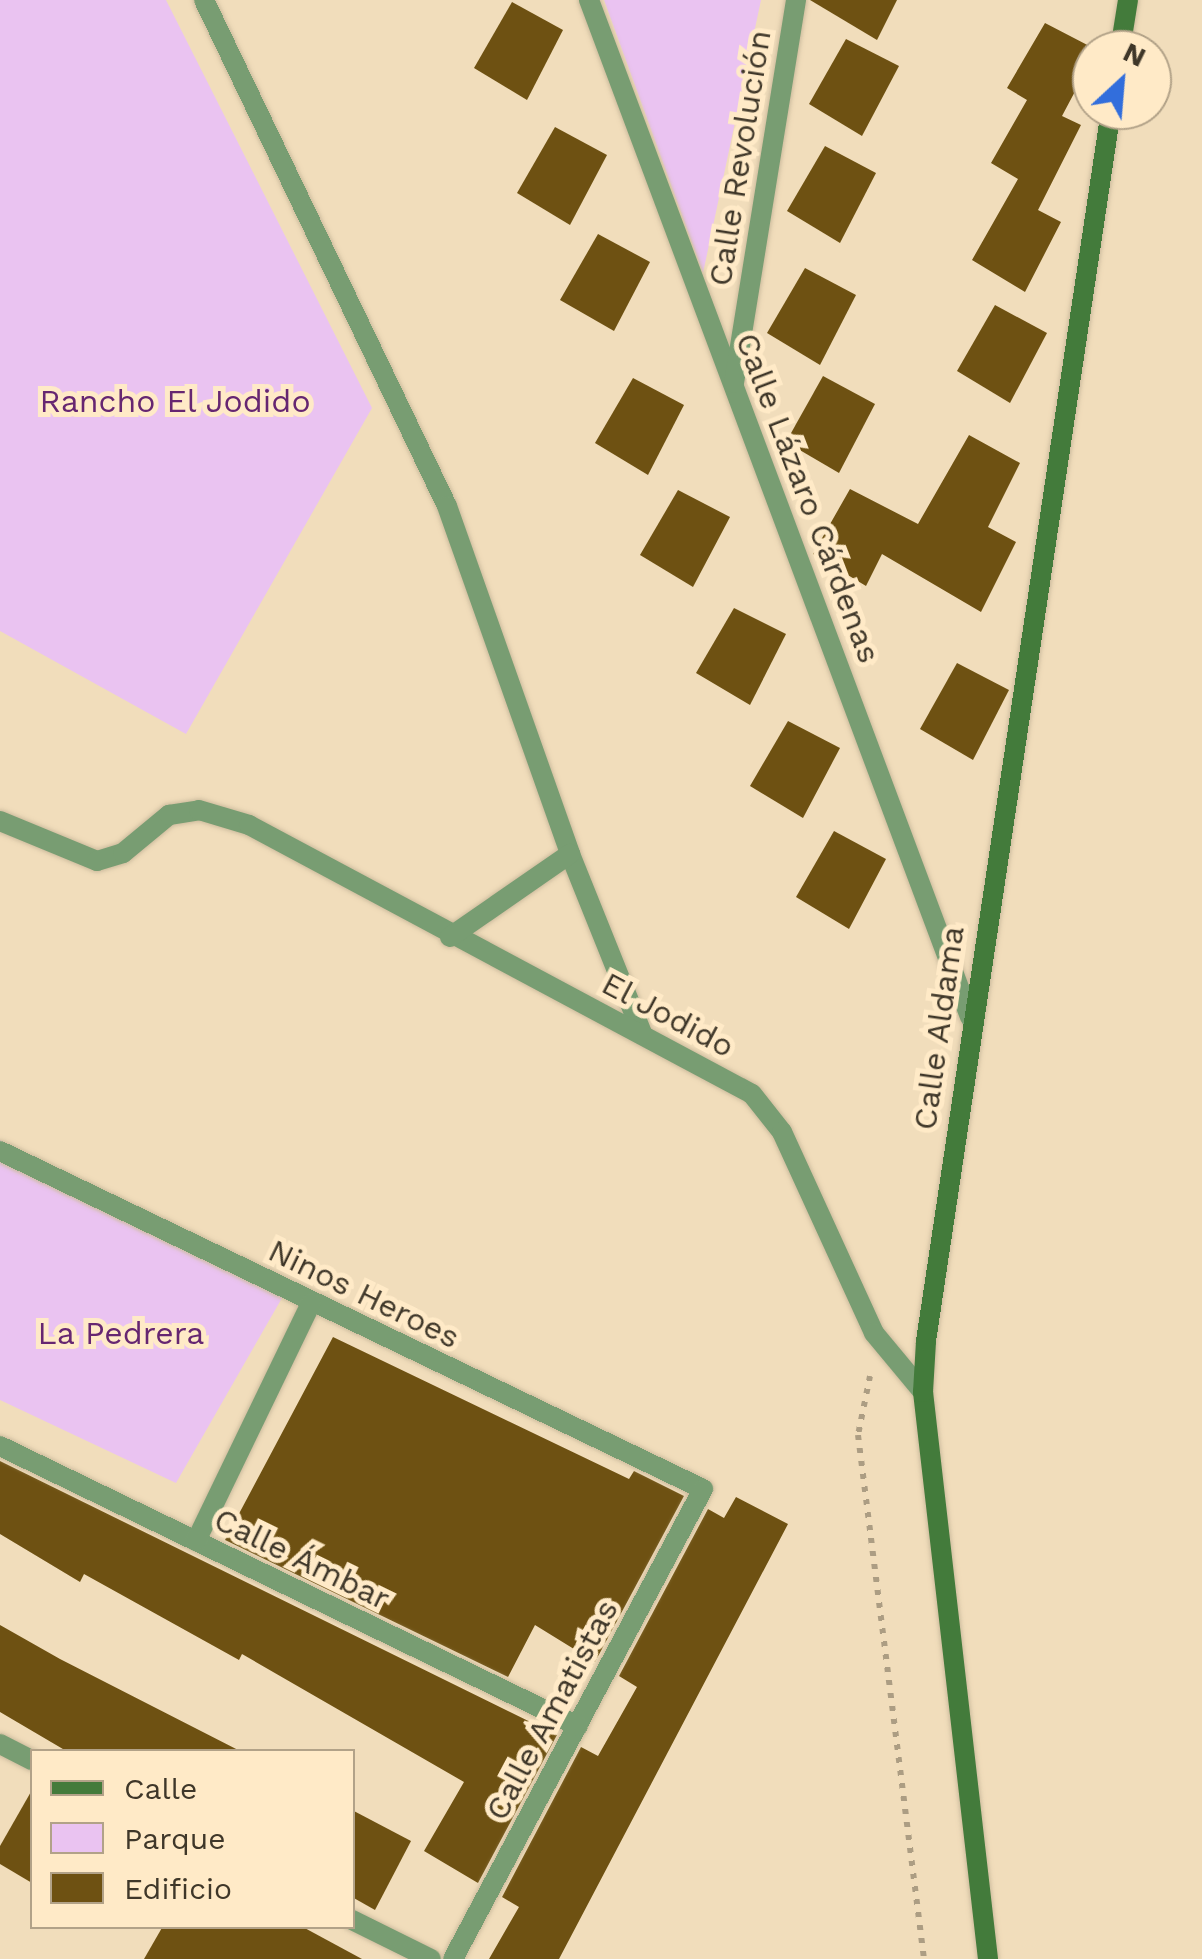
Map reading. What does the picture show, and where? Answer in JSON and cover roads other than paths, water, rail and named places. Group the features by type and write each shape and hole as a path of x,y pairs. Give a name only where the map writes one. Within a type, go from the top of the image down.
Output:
{"main road":[{"path":"1123,30 1128,0"},
{"name":"Calle Aldama","path":"988,1959 923,1392 970,1017 1108,130"}],"street":[{"path":"204,0 447,506 570,854 642,1033"},
{"name":"Calle Lázaro Cárdenas","path":"589,0 970,1017"},
{"name":"Calle Revolución","path":"734,386 796,0"},
{"name":"El Jodido","path":"0,822 97,861 123,853 169,815 199,810 249,826 450,937 642,1033 752,1094 782,1132 874,1333 923,1392"},
{"path":"450,937 570,854"},
{"name":"Ninos Heroes","path":"0,1151 703,1490"},
{"path":"196,1541 310,1303"},
{"name":"Calle Ámbar","path":"0,1446 578,1726"},
{"name":"Calle Amatistas","path":"453,1959 703,1490"},
{"path":"0,1744 30,1759"},
{"path":"355,1921 431,1959"}],"park label":[{"name":"Rancho El Jodido","path":"175,401"},
{"name":"La Pedrera","path":"121,1333"}]}
